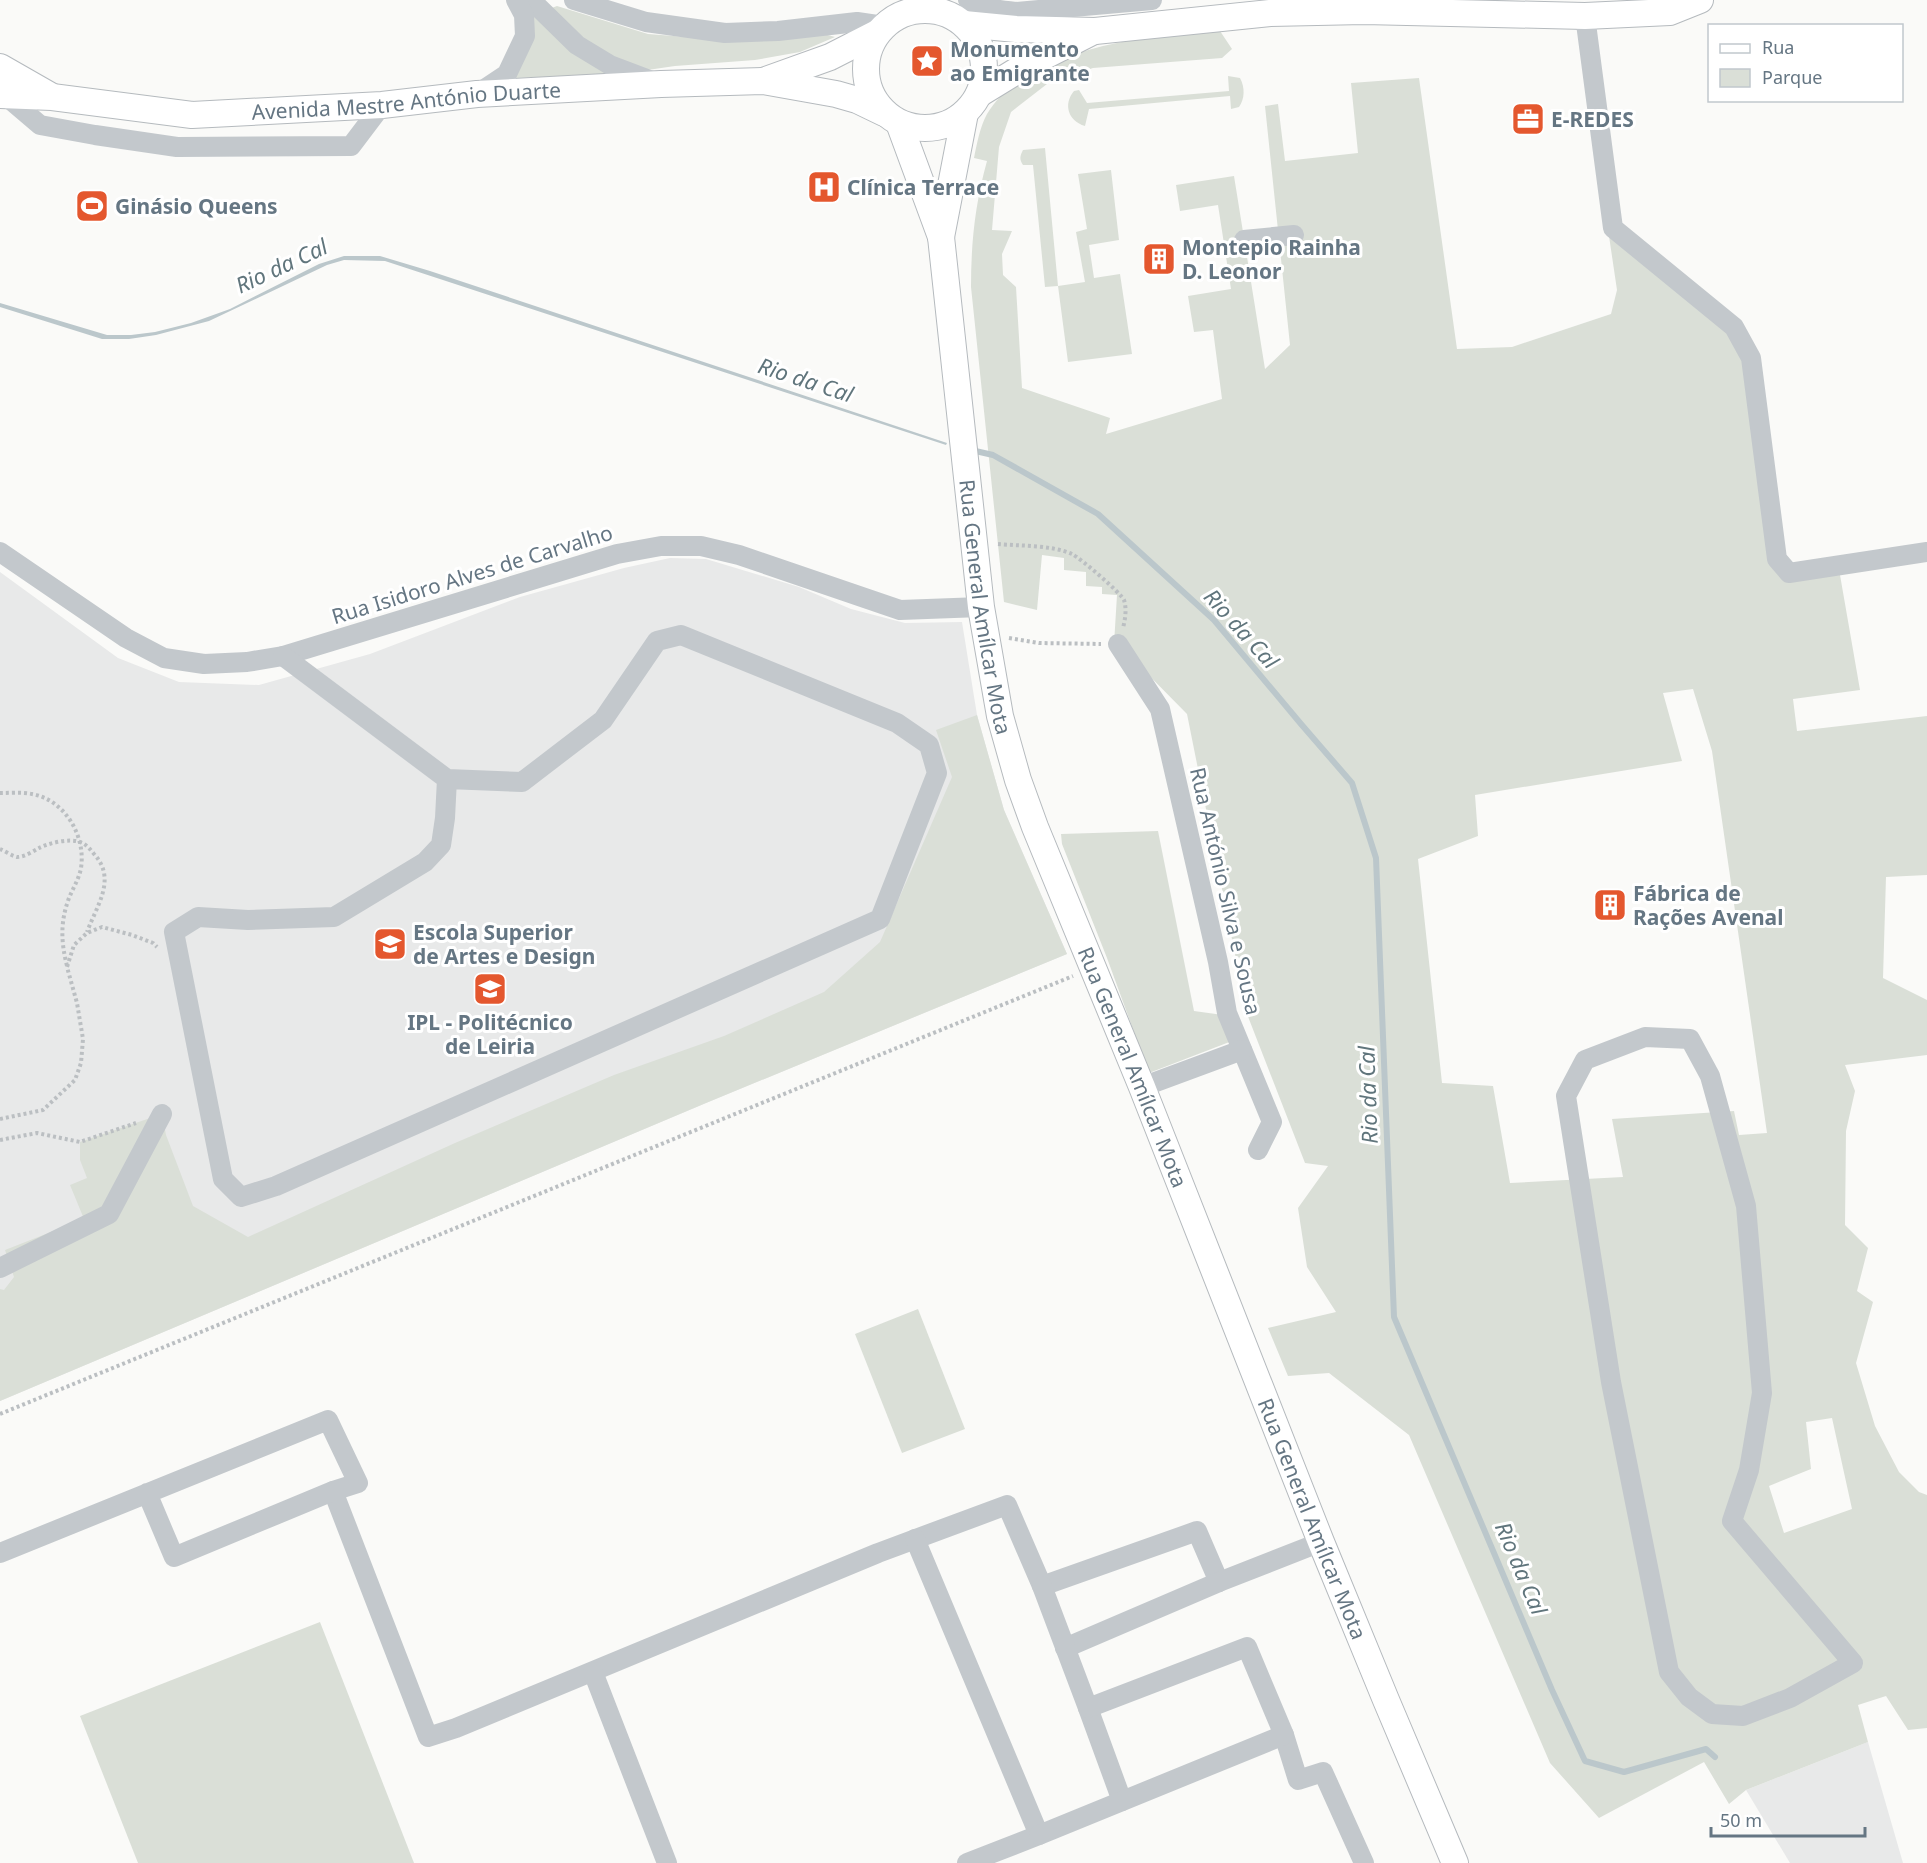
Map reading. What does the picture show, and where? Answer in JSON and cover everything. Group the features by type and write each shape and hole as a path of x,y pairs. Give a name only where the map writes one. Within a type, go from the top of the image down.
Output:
{"main road":[{"path":"763,81 830,57 887,20 919,10 955,10 1016,29 1095,31 1240,15 1364,6 1585,16 1670,12 1700,0"},
{"path":"941,237 972,103 984,75 983,56 976,39 955,10"},
{"path":"887,20 869,48 865,65 866,83 873,99 891,118 941,237"},
{"path":"763,81 836,94 857,100 914,128 931,128 947,124 972,103 1023,67 1095,31"},
{"path":"0,67 52,97"},
{"name":"Avenida Mestre António Duarte","path":"3,95 52,97 192,115 382,105 477,94 763,81"},
{"name":"Rua General Amílcar Mota","path":"941,237 981,607 1000,716 1018,780 1035,828 1143,1087 1321,1542 1455,1863"}],"street":[{"path":"477,94 507,74 525,36 524,15 516,0"},
{"path":"531,0 577,45 610,66 661,84"},
{"path":"574,0 646,22 725,33 778,32 887,20"},
{"path":"955,10 973,3 1016,12 1152,0"},
{"path":"1585,16 1613,228 1734,327 1751,358 1778,559 1789,573 1927,552"},
{"path":"3,95 40,125 177,147 351,146 382,105"},
{"path":"1244,240 1294,236"},
{"name":"Rua Isidoro Alves de Carvalho","path":"0,552 126,638 164,658 204,664 247,662 284,656 617,554 661,546 701,546 739,555 900,610 981,607"},
{"path":"284,656 447,779 522,782 603,720 657,641 681,635 897,723 928,745 937,773 880,919 276,1186 241,1197 223,1179 174,932 198,917 248,920 334,917 425,862 441,844 447,779"},
{"name":"Rua António Silva e Sousa","path":"1119,644 1160,710 1218,962 1227,1013 1272,1122 1258,1150"},
{"path":"1644,1037 1690,1039 1710,1076 1746,1206 1762,1394 1749,1470 1732,1521 1853,1663 1791,1698 1743,1716 1712,1714 1689,1697 1669,1672 1611,1382 1566,1096 1585,1060 1644,1037"},
{"path":"1143,1087 1242,1050"},
{"path":"0,1268 109,1214 162,1114"},
{"path":"0,1553 147,1493 328,1420 358,1483 333,1491 174,1557 147,1493"},
{"path":"333,1491 428,1737 456,1728 915,1539 1007,1505 1042,1586 1122,1801"},
{"path":"1042,1586 1197,1531 1219,1582"},
{"path":"915,1539 1039,1835"},
{"path":"1065,1648 1219,1582 1321,1542"},
{"path":"1088,1708 1247,1647 1284,1735 1298,1780 1323,1772 1364,1863"},
{"path":"592,1672 667,1863"},
{"path":"967,1863 1284,1735"}],"path":[{"path":"998,544 1051,549 1073,554 1119,593 1125,602 1125,618 1119,644 1039,643 1009,638"},
{"path":"0,793 34,794 50,801 63,810 76,829 81,850 81,868 64,912 62,945 77,1003 83,1039 81,1063 75,1080 43,1110 0,1119"},
{"path":"0,849 17,856 28,854 41,846 62,841 79,841 87,846 99,859 106,876 103,893 87,933"},
{"path":"67,967 74,945 87,933 102,927 153,943 161,949"},
{"path":"0,1414 1093,967"},
{"path":"0,1140 37,1133 80,1142 162,1114"}],"shaded area":[{"path":"344,256 380,256 430,271 947,443 946,445 385,261 344,260 327,265 209,321 156,335 129,339 102,339 0,307 0,303 107,335 155,332 191,323 230,309 319,264"},
{"name":"IPL - Politécnico de Leiria","path":"670,558 706,559 799,587 851,609 905,623 962,622 977,715 1004,810 1067,954 706,1103 0,1401 0,572 118,658 179,682 259,685 370,654 520,597 624,568"},
{"path":"1868,1742 1903,1863 1790,1863 1746,1790"}],"green space":[{"path":"557,6 648,34 725,40 824,34 835,37 800,52 755,60 675,66 613,75 512,78 530,16"},
{"path":"1220,31 1232,49 1222,58 1093,68 1047,84 1011,112 999,147 992,230 1012,231 1002,254 1003,275 1016,287 1022,388 1110,418 1106,434 1222,399 1213,330 1194,332 1188,296 1231,289 1218,205 1180,211 1176,185 1234,176 1265,369 1290,345 1265,106 1278,104 1285,161 1358,153 1351,83 1419,78 1457,349 1512,347 1611,314 1617,290 1609,236 1730,333 1743,360 1788,580 1840,575 1860,690 1793,699 1797,731 1927,716 1927,875 1886,877 1883,978 1927,1000 1927,1055 1845,1065 1855,1091 1846,1131 1845,1225 1868,1248 1857,1291 1873,1302 1856,1363 1875,1426 1899,1472 1919,1492 1927,1495 1927,1728 1908,1730 1886,1696 1858,1705 1868,1742 1746,1790 1729,1804 1704,1762 1599,1818 1550,1763 1409,1435 1329,1373 1288,1376 1268,1328 1336,1312 1307,1267 1298,1208 1328,1166 1305,1163 1247,1014 1187,714 1119,645 1114,644 1117,595 1102,594 1102,587 1086,586 1086,572 1064,570 1064,558 1042,555 1037,610 1004,602 971,287 975,224 979,193 987,161 974,158 981,130 987,114 1005,92 1030,74 1060,60 1126,41","holes":["1693,689 1712,751 1767,1133 1739,1135 1734,1111 1612,1119 1623,1177 1510,1183 1493,1086 1442,1083 1418,859 1478,836 1475,795 1682,761 1663,693","1832,1418 1852,1509 1784,1533 1769,1486 1811,1469 1806,1422"]},
{"path":"1228,76 1240,78 1242,82 1243,97 1239,107 1231,109 1230,96 1089,109 1085,126 1079,124 1069,112 1069,101 1074,91 1079,90 1087,103 1229,91"},
{"path":"1045,148 1058,286 1045,287 1033,165 1023,165 1020,158 1023,150"},
{"path":"1111,170 1119,240 1089,245 1094,278 1120,274 1132,354 1068,362 1058,286 1085,282 1076,232 1087,229 1078,174"},
{"path":"977,715 1004,810 1067,954 706,1103 0,1401 0,1289 4,1290 14,1277 5,1250 84,1219 70,1185 87,1178 80,1160 80,1142 162,1114 166,1135 193,1206 248,1237 455,1143 614,1075 724,1036 824,992 880,942 952,777 936,730"},
{"path":"1158,831 1194,1011 1223,1015 1232,1041 1149,1073 1062,844 1061,834"},
{"path":"918,1309 965,1429 902,1453 855,1334"},
{"path":"320,1622 414,1863 138,1863 80,1716"}],"waterway":[{"name":"Rio da Cal","path":"971,450 993,455 1098,514 1214,620 1352,783 1376,858 1394,1317 1552,1690 1585,1761 1624,1772 1706,1749 1715,1757"}],"place":[{"name":"Monumento ao Emigrante","path":"927,61"},
{"name":"E-REDES","path":"1528,119"},
{"name":"Clínica Terrace","path":"824,187"},
{"name":"Ginásio Queens","path":"92,206"},
{"name":"Montepio Rainha D. Leonor","path":"1159,259"},
{"name":"Fábrica de Rações Avenal","path":"1610,905"},
{"name":"Escola Superior de Artes e Design","path":"390,944"},
{"name":"IPL - Politécnico de Leiria","path":"490,989"}]}
